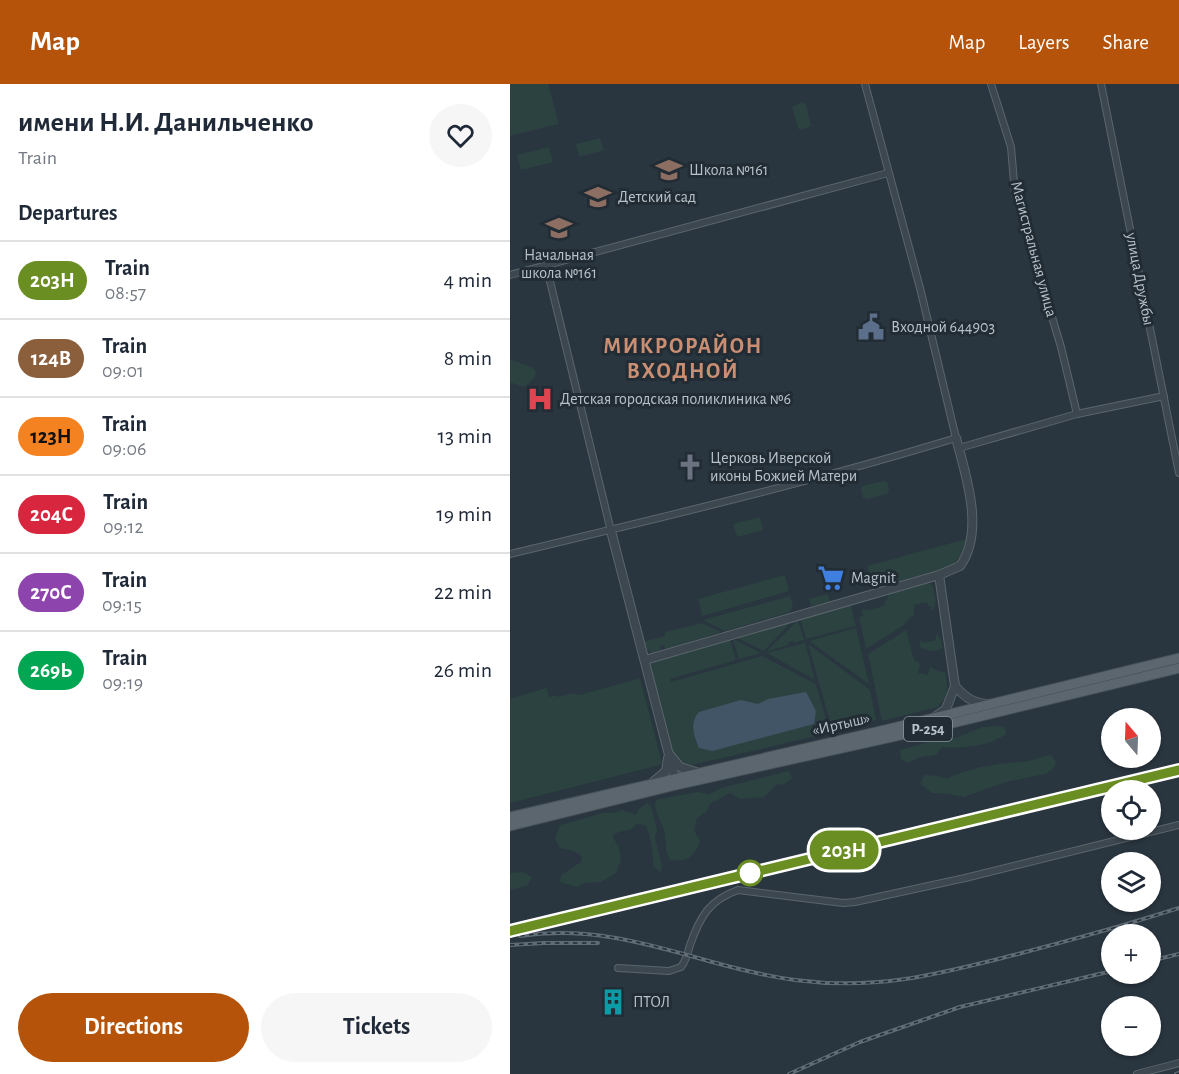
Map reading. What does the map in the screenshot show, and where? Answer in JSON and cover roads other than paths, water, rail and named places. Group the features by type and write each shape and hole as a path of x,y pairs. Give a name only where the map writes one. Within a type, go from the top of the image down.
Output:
{"main road":[{"name":"«Иртыш»","path":"510,817 652,783 675,782 696,772 1179,658"},
{"name":"«Иртыш»","path":"510,826 675,782 928,729 1179,668"}],"street":[{"path":"645,660 939,575 960,566 968,549 974,517 959,448 920,288 865,84"},
{"name":"Магистральная улица","path":"991,84 1011,147 1015,194 1061,347 1077,414"},
{"name":"улица Дружбы","path":"1101,84 1179,473"},
{"path":"510,275 888,173"},
{"path":"546,266 675,782"},
{"path":"959,448 1077,414 1164,396"},
{"path":"510,554 611,531 956,438"},
{"path":"935,717 946,709 955,686 939,575"},
{"path":"955,686 965,698 976,703 988,704"},
{"path":"668,751 681,767 696,772"},
{"path":"652,783 666,771 668,751"},
{"path":"618,968 669,970 681,967 695,931 708,908 723,895 738,890 843,903 855,902 965,878 1179,825"},
{"path":"1137,1074 1179,1063"}],"water":[{"path":"806,692 816,711 814,724 712,751 699,748 693,725 699,712 741,700 758,704 768,699"}],"railway":[{"path":"510,931 1179,770"},
{"path":"520,936 557,933 592,935 626,940 726,966 795,980 825,983 881,982 934,974 1018,954 1179,908"},
{"path":"510,945 598,943"},
{"path":"1161,958 1179,954"},
{"path":"789,1074 860,1042 960,1007 1101,974"}],"train":[{"name":"203Н","path":"510,931 1179,770"}],"place":[{"name":"Школа №161","path":"669,170"},
{"name":"Детский сад","path":"598,197"},
{"name":"Начальная школа №161","path":"559,228"},
{"name":"Входной 644903","path":"871,327"},
{"name":"Детская городская поликлиника №6","path":"540,399"},
{"name":"Церковь Иверской иконы Божией Матери","path":"690,467"},
{"name":"Magnit","path":"831,578"},
{"name":"ПТОЛ","path":"613,1002"}],"district":[{"name":"МИКРОРАЙОН ВХОДНОЙ","path":"683,358"}]}
